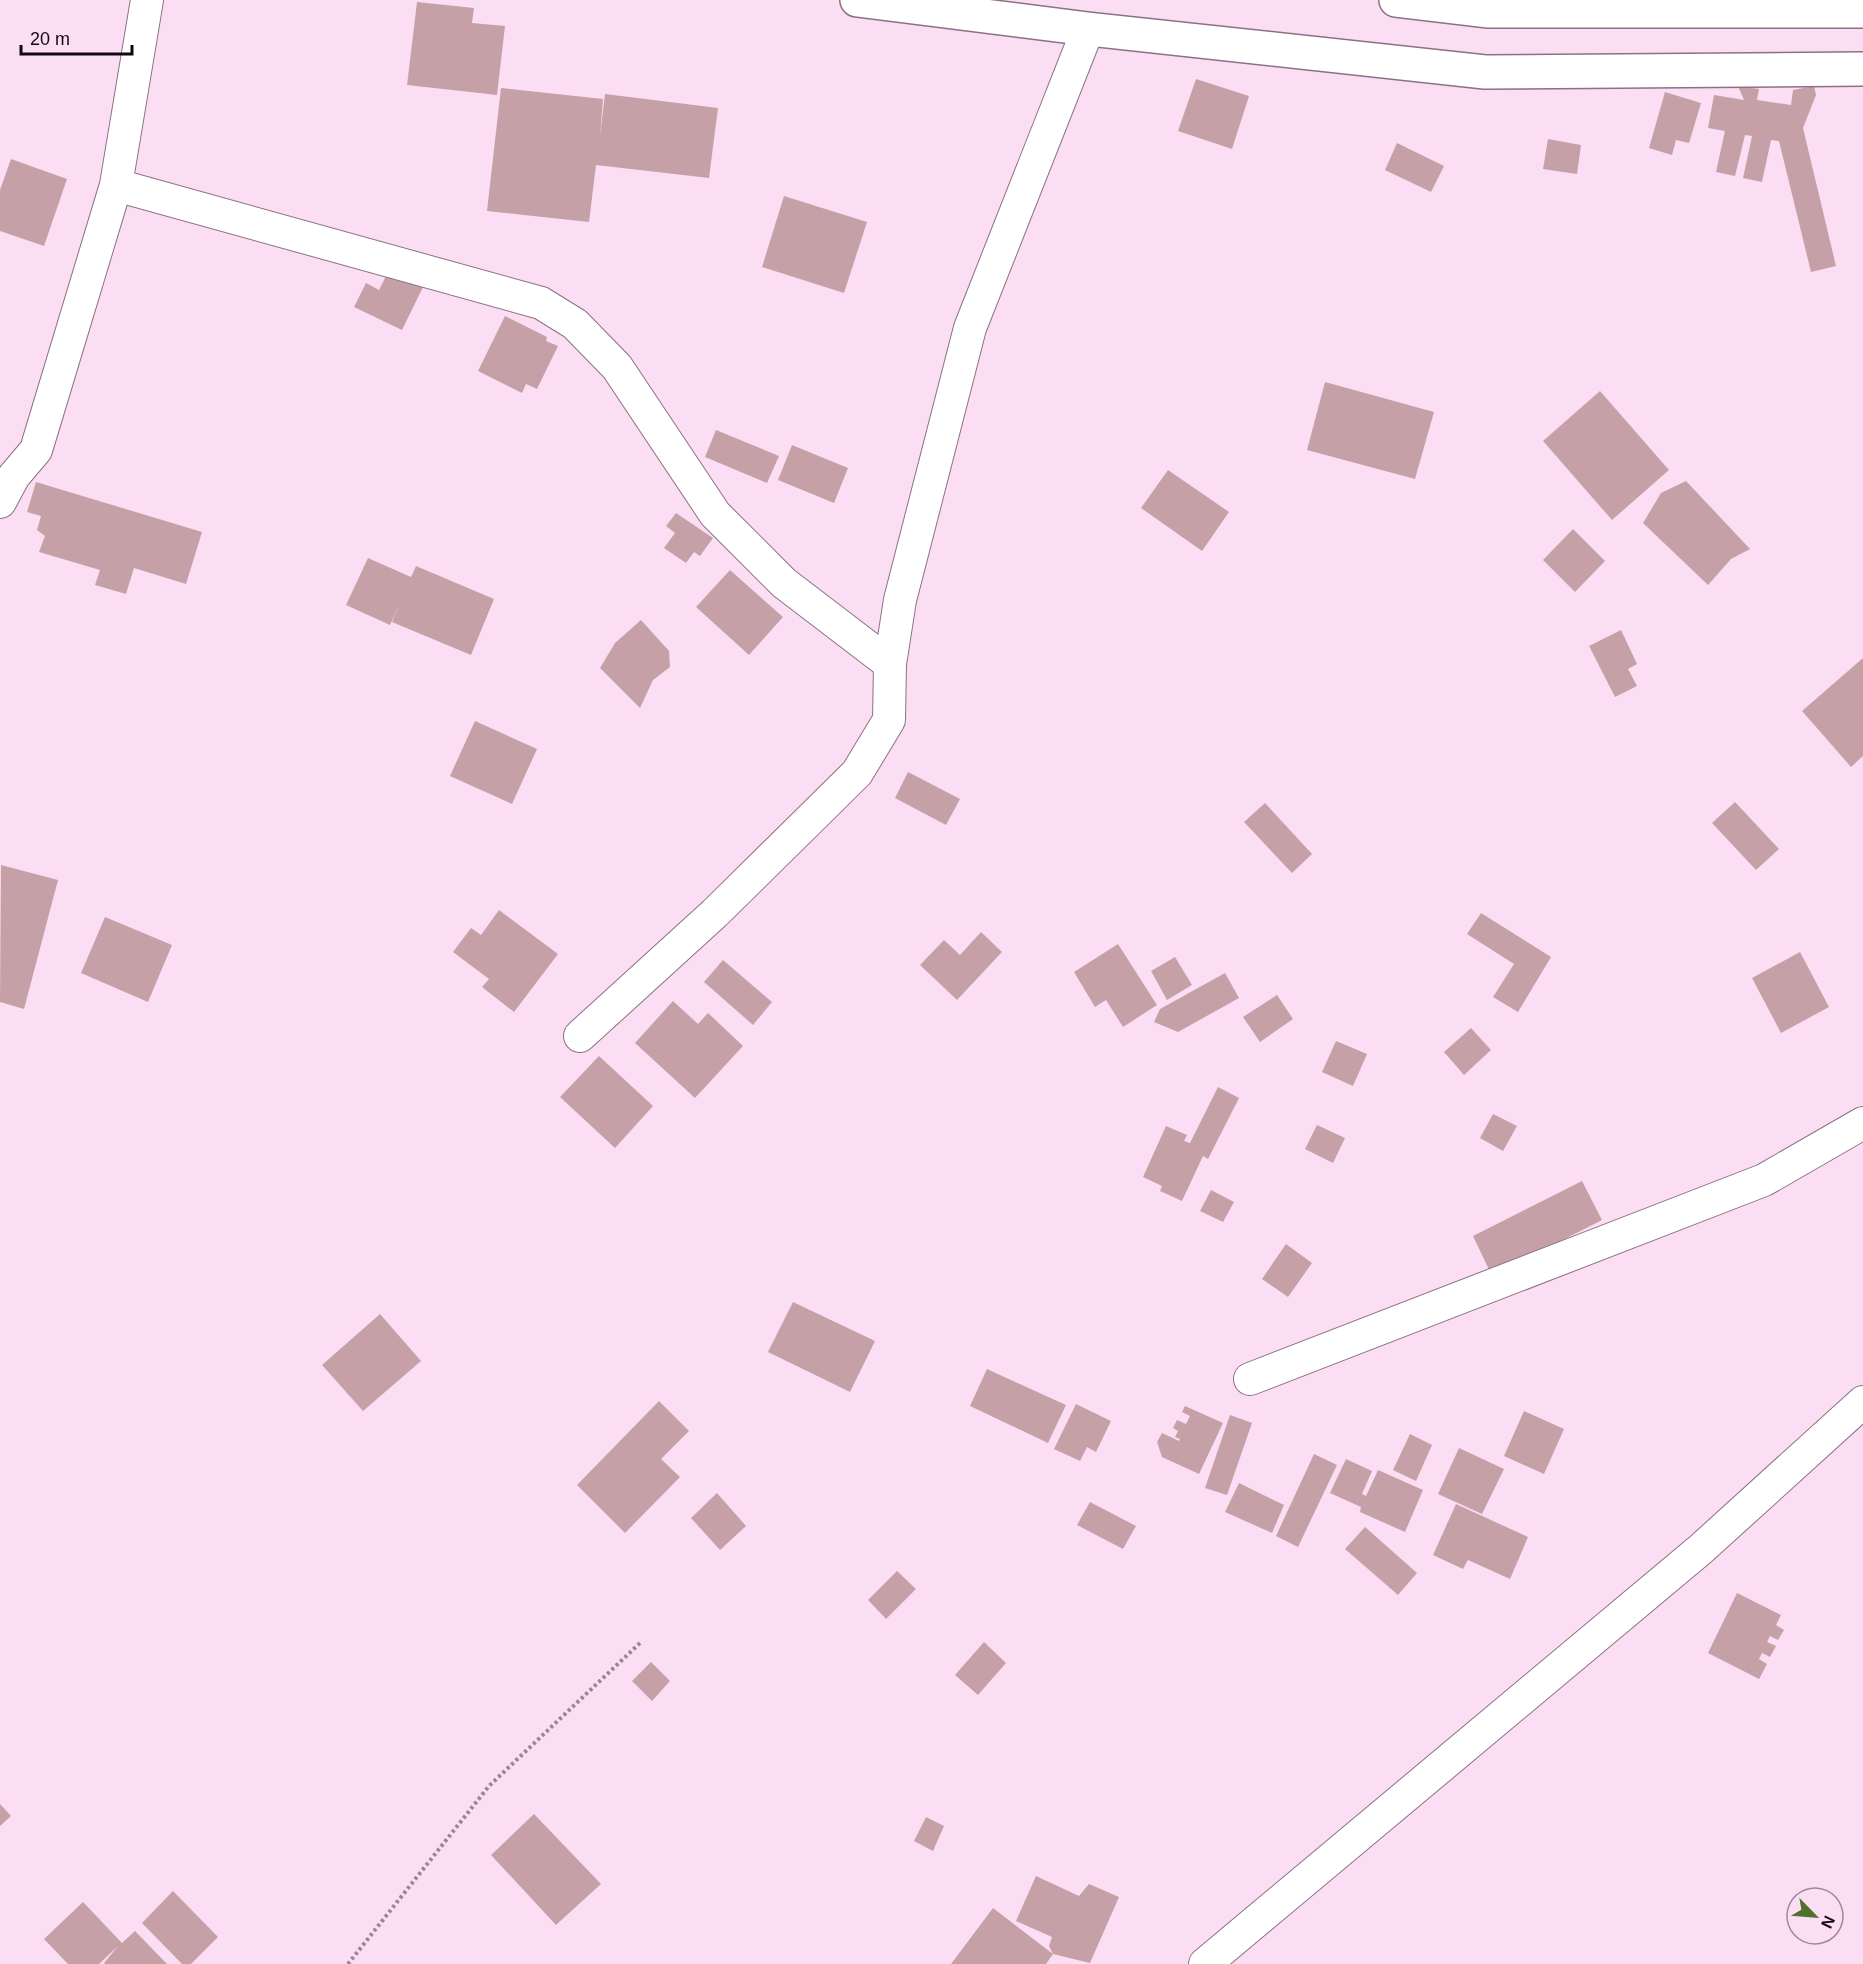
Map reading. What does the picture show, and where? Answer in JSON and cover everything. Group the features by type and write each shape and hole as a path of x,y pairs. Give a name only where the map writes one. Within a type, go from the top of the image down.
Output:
{"street":[{"path":"0,502 14,476 36,450 116,185 147,0"},
{"path":"857,0 1088,29 1485,72 1863,69"},
{"path":"1396,0 1489,11 1863,12"},
{"path":"580,1036 715,913 857,773 890,720 890,664 900,600 970,328 1088,29"},
{"path":"116,185 541,303 575,324 617,367 715,514 784,583 890,664"},
{"path":"1250,1379 1764,1180 1863,1123"},
{"path":"1205,1964 1701,1549 1863,1402"}],"path":[{"path":"348,1964 489,1786 640,1643"}],"building":[{"path":"417,2 474,8 472,23 505,26 497,95 407,85"},
{"path":"1196,79 1249,96 1232,149 1178,131"},
{"path":"1738,86 1759,89 1757,100 1791,105 1793,90 1814,86 1816,95 1803,128 1836,266 1811,272 1779,141 1771,140 1762,182 1743,178 1752,136 1745,135 1735,176 1716,172 1725,131 1708,128 1714,95 1744,100"},
{"path":"501,88 603,99 600,136 605,94 718,108 709,178 596,165 589,222 487,211"},
{"path":"1665,92 1701,103 1689,143 1676,140 1672,155 1649,148"},
{"path":"1548,139 1581,145 1577,174 1543,169"},
{"path":"1397,143 1444,166 1431,192 1385,170"},
{"path":"11,159 67,179 44,246 0,231 0,190"},
{"path":"784,196 867,222 844,293 762,267"},
{"path":"389,270 423,287 402,330 354,307 366,283 379,290"},
{"path":"505,316 547,337 546,341 558,346 537,389 526,384 522,393 478,371"},
{"path":"1325,382 1434,412 1415,479 1307,450"},
{"path":"1600,391 1669,470 1612,520 1543,441"},
{"path":"716,430 779,456 767,483 705,457"},
{"path":"792,445 848,468 834,503 778,480"},
{"path":"1168,470 1229,512 1202,551 1141,508"},
{"path":"1686,481 1750,549 1731,559 1708,585 1643,523 1661,493"},
{"path":"36,482 202,532 186,584 134,568 126,594 95,585 100,570 39,552 45,536 37,530 41,516 27,512"},
{"path":"676,513 713,538 700,556 694,552 686,563 664,548 675,533 666,526"},
{"path":"1573,529 1605,561 1575,592 1543,560"},
{"path":"368,558 411,577 416,566 494,599 471,655 392,622 400,603 390,625 346,605"},
{"path":"730,570 783,617 749,655 696,607"},
{"path":"641,620 669,651 670,667 653,680 640,708 600,668 615,643"},
{"path":"1621,630 1637,664 1628,669 1637,686 1615,697 1589,646"},
{"path":"1863,658 1863,756 1851,767 1802,711"},
{"path":"475,721 537,749 512,804 450,776"},
{"path":"908,772 960,799 946,825 895,798"},
{"path":"1735,802 1779,849 1756,870 1712,823"},
{"path":"1265,803 1312,854 1292,873 1244,822"},
{"path":"1,865 58,880 24,1009 0,1002"},
{"path":"499,910 558,954 514,1012 482,987 489,979 453,952 471,928 481,935"},
{"path":"1481,913 1551,957 1518,1012 1493,997 1514,964 1467,934"},
{"path":"105,917 172,945 148,1002 81,973"},
{"path":"981,932 1002,952 957,1000 920,965 944,940 960,955"},
{"path":"1118,944 1157,1005 1123,1027 1106,1000 1095,1007 1074,972"},
{"path":"1800,952 1829,1007 1781,1033 1752,978"},
{"path":"1175,957 1192,985 1167,1000 1151,971"},
{"path":"723,960 772,1002 753,1025 704,982"},
{"path":"1225,973 1239,998 1178,1032 1154,1022 1160,1009"},
{"path":"1277,995 1293,1019 1260,1042 1243,1017"},
{"path":"673,1001 698,1024 708,1013 743,1046 695,1098 635,1043"},
{"path":"1471,1028 1491,1050 1464,1075 1444,1052"},
{"path":"1336,1041 1367,1054 1353,1086 1322,1072"},
{"path":"599,1056 653,1106 615,1148 560,1097"},
{"path":"1218,1087 1239,1098 1208,1159 1203,1156 1182,1201 1160,1191 1162,1186 1143,1177 1166,1126 1187,1135 1184,1141 1190,1143"},
{"path":"1493,1114 1517,1126 1503,1151 1480,1138"},
{"path":"1317,1125 1345,1138 1333,1163 1305,1149"},
{"path":"1582,1181 1602,1220 1492,1276 1473,1236"},
{"path":"1211,1190 1234,1202 1223,1222 1200,1211"},
{"path":"1286,1244 1312,1263 1288,1297 1262,1279"},
{"path":"793,1302 875,1341 850,1392 768,1352"},
{"path":"380,1314 421,1361 363,1411 322,1365"},
{"path":"987,1369 1066,1405 1048,1443 970,1406"},
{"path":"659,1401 689,1431 661,1459 680,1477 625,1533 577,1485"},
{"path":"1076,1404 1111,1421 1096,1452 1087,1447 1080,1461 1054,1449"},
{"path":"1185,1406 1223,1423 1199,1474 1162,1457 1157,1442 1162,1433 1179,1441 1180,1439 1175,1437 1178,1431 1173,1428 1177,1420 1186,1424 1190,1416 1182,1412"},
{"path":"1524,1411 1564,1429 1544,1474 1504,1456"},
{"path":"1230,1415 1252,1423 1227,1495 1205,1488"},
{"path":"1410,1434 1432,1445 1416,1481 1393,1470"},
{"path":"1459,1448 1504,1469 1482,1514 1438,1494"},
{"path":"1314,1454 1337,1465 1298,1547 1276,1536"},
{"path":"1346,1459 1372,1471 1362,1494 1366,1496 1378,1470 1423,1490 1405,1532 1360,1512 1361,1507 1330,1493"},
{"path":"1239,1483 1284,1505 1272,1533 1225,1512"},
{"path":"717,1493 746,1526 720,1550 691,1518"},
{"path":"1090,1502 1136,1526 1123,1549 1077,1525"},
{"path":"1456,1504 1528,1537 1510,1579 1468,1560 1463,1569 1433,1555"},
{"path":"1365,1527 1417,1573 1398,1595 1345,1549"},
{"path":"897,1571 916,1589 886,1619 868,1600"},
{"path":"1737,1593 1781,1615 1776,1625 1784,1630 1778,1640 1770,1636 1767,1642 1776,1646 1770,1657 1762,1653 1759,1659 1767,1664 1759,1679 1708,1653"},
{"path":"984,1642 1006,1663 978,1695 955,1675"},
{"path":"651,1662 670,1681 652,1701 632,1681"},
{"path":"0,1804 11,1816 0,1826"},
{"path":"534,1814 601,1884 556,1925 491,1855"},
{"path":"926,1817 944,1826 933,1851 914,1841"},
{"path":"1036,1876 1079,1896 1089,1884 1119,1897 1090,1963 1053,1954 1049,1946 1052,1937 1016,1921"},
{"path":"173,1891 218,1937 191,1964 182,1964 142,1923"},
{"path":"83,1902 122,1943 135,1931 167,1964 105,1964 118,1946 99,1964 68,1964 44,1939"},
{"path":"993,1908 1053,1954 1046,1964 951,1964"}]}
